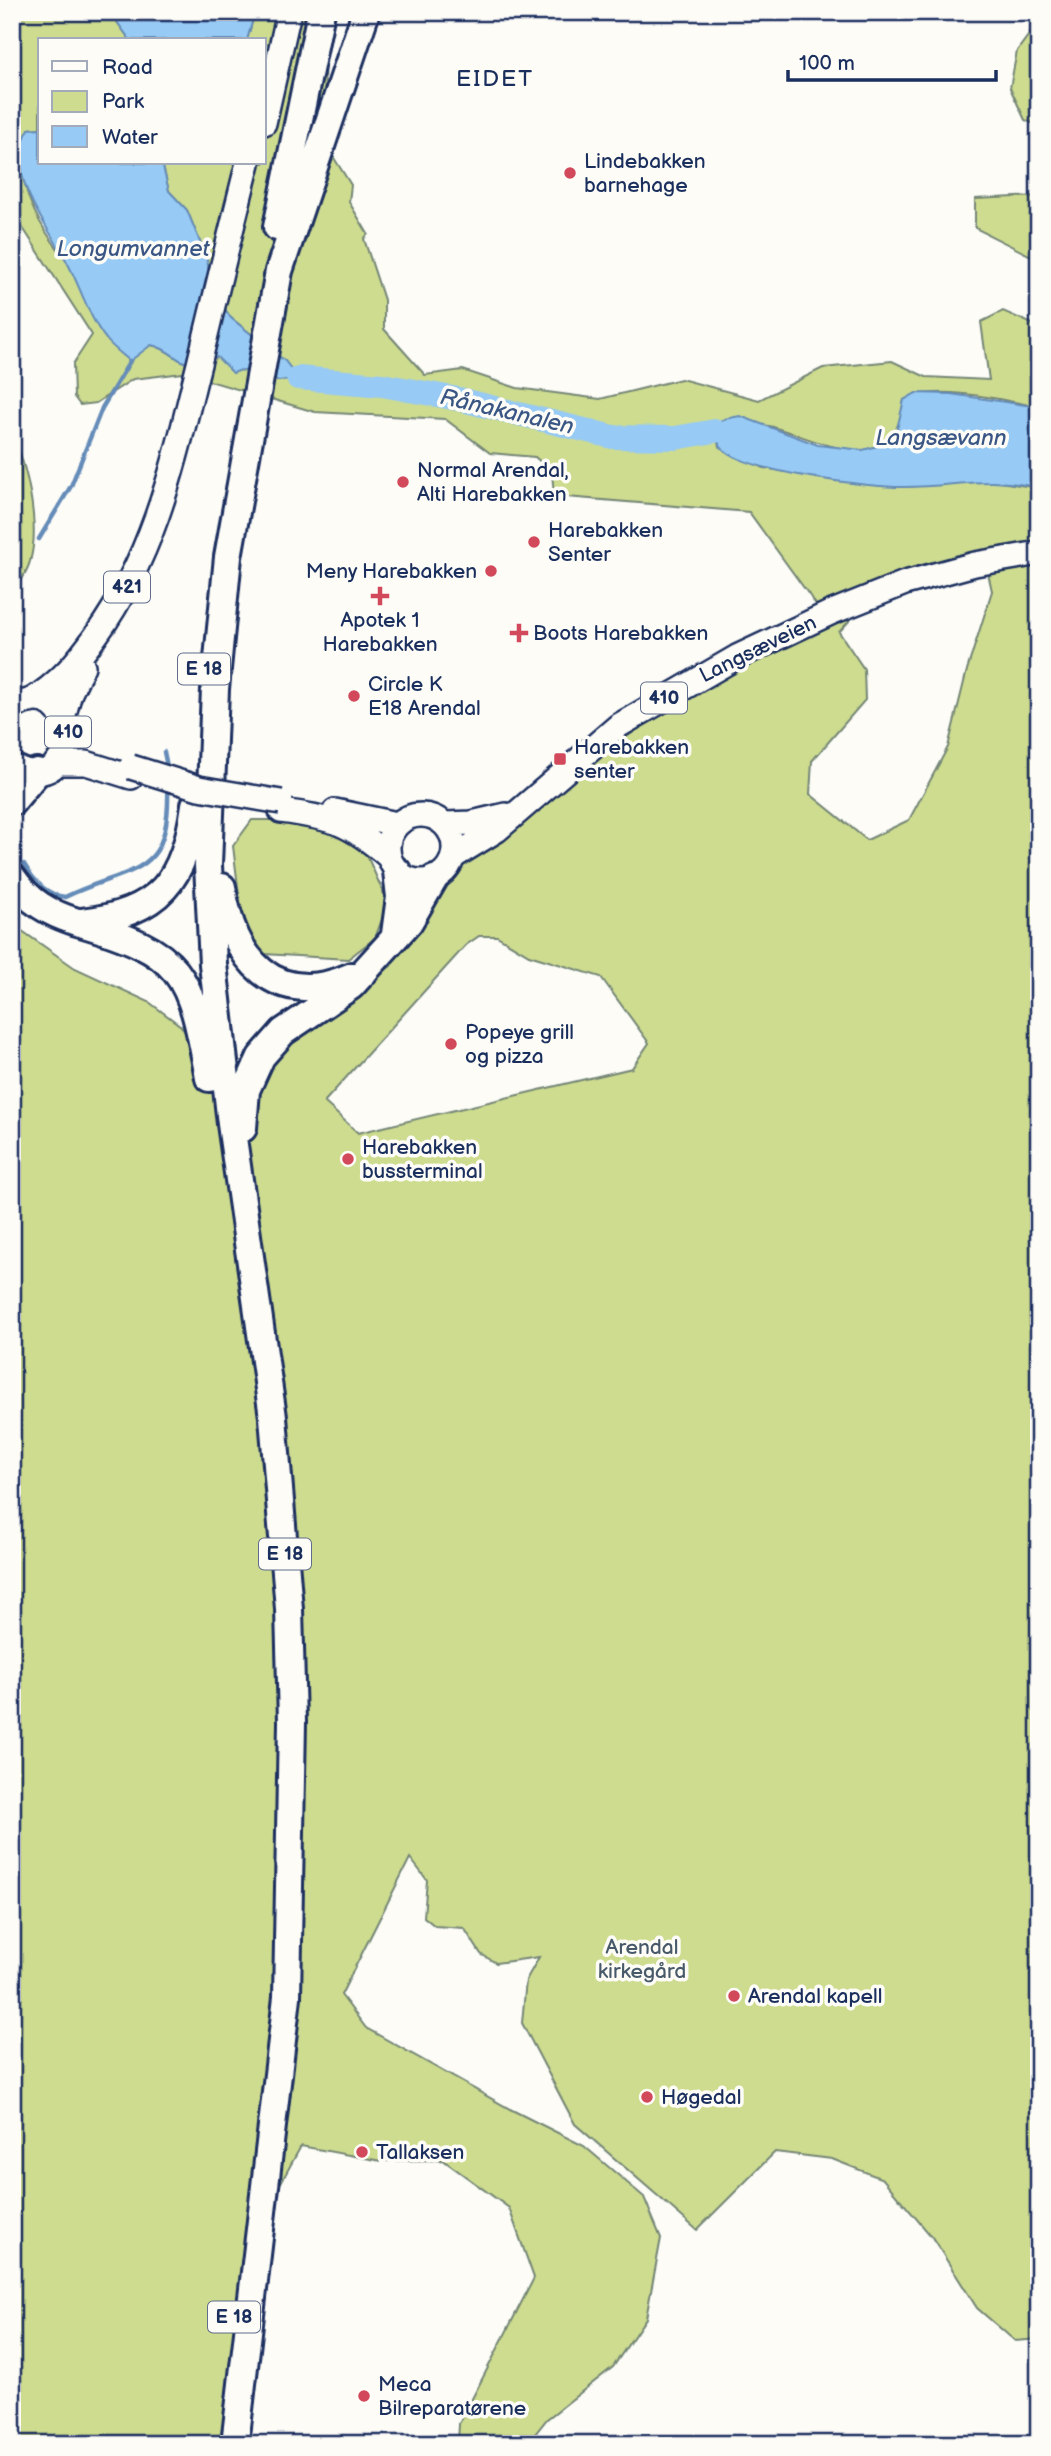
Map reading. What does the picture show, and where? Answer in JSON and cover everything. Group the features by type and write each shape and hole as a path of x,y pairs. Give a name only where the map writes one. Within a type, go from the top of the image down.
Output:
{"highway":[{"name":"E 18","path":"218,1125 201,922 207,634 321,12"},
{"name":"E 18","path":"266,312 285,246 366,12"},
{"name":"E 18","path":"78,922 129,913 159,894 173,879 183,863 191,836 205,760"},
{"name":"E 18","path":"205,760 225,911 242,951 265,975 294,987 331,985 364,971"},
{"name":"E 18","path":"205,760 213,964 231,1124 274,1417 284,1528 290,1647 292,1841 287,1997 235,2444"},
{"path":"12,802 35,767"},
{"path":"393,864 400,897 395,936"},
{"name":"E 18","path":"12,877 20,889 41,908 151,948 178,973 197,1010 218,1125 260,1419 273,1585 279,1723 278,1840 271,1992 218,2444"},
{"name":"E 18","path":"249,1235 242,1110 252,1072 261,1056 283,1032 351,986 409,922 434,879"}],"main road":[{"path":"266,85 282,12"},
{"path":"266,114 289,12"},
{"name":"421","path":"236,225 247,164"},
{"name":"421","path":"66,726 79,673 130,597 153,552 170,507 182,445 254,164"},
{"name":"421","path":"18,704 55,684 78,661 124,593 153,534 182,445"},
{"name":"Langsæveien","path":"453,857 497,830 590,748 659,700 737,657 839,610 944,571 1039,553"},
{"name":"410","path":"18,704 52,706 86,749 131,772"},
{"name":"410","path":"35,767 66,749 66,726"},
{"name":"410","path":"35,767 86,763 281,806 343,823 363,835 414,880 434,879 445,872 453,857"},
{"name":"410","path":"281,806 397,824 405,818 422,814 445,824"},
{"name":"Langsæveien","path":"445,824 472,823 512,814"},
{"path":"393,864 388,839 397,824"},
{"path":"445,824 454,839 453,857"}],"green space":[{"name":"Arendal kirkegård","path":"12,12 110,12 129,38 38,38 38,128 29,129 23,173 29,197 40,221 73,267 151,345 187,363 217,357 241,370 279,381 285,361 231,318 211,290 207,259 187,210 169,191 162,164 266,164 266,38 248,38 255,12 327,12 324,60 329,150 351,185 349,202 368,234 364,239 384,300 384,329 425,375 463,370 517,388 600,399 681,379 759,400 823,368 892,361 926,377 989,380 981,322 1003,311 1039,327 1039,407 969,394 916,395 904,400 898,424 887,441 873,448 857,450 763,425 715,431 719,446 764,468 843,481 905,487 986,480 1039,488 1039,2339 1015,2341 977,2308 932,2237 883,2179 832,2159 775,2152 697,2230 575,2124 522,2023 526,1980 539,1957 496,1963 481,1954 464,1928 435,1926 424,1917 427,1880 410,1858 341,1995 366,2028 510,2109 584,2146 644,2197 661,2238 646,2318 613,2367 547,2419 527,2444 458,2444 459,2424 534,2278 509,2208 443,2160 381,2161 301,2146 267,2208 233,2444 12,2444 12,924 75,968 149,1002 181,1026 225,1094 281,1043 391,966 424,906 467,852 646,723 825,617 749,512 554,496 552,472 535,457 490,453 445,419 315,412 183,373 133,379 96,403 80,405 74,397 73,364 92,335 12,211","holes":["985,559 992,591 967,670 948,747 909,820 867,840 810,794 812,761 865,700 864,669 839,632 864,605","479,936 497,936 529,955 601,977 649,1043 632,1068 358,1133 324,1102 466,945"]},
{"path":"1039,21 1039,126 1025,120 1010,88 1017,51"},
{"path":"1039,196 1039,260 975,228 975,199"},
{"path":"12,435 30,491 34,538 31,558 24,575 12,586"},
{"path":"252,820 295,820 361,842 388,903 375,938 348,959 264,954 243,927 233,846"}],"water":[{"path":"110,12 255,12 248,38 129,38"},
{"name":"Longumvannet","path":"38,128 38,164 162,164 169,191 187,210 207,259 212,290 231,318 285,361 298,378 279,381 241,370 233,373 217,357 188,363 151,345 130,361 111,345 100,331 72,271 30,198 20,163 22,146 29,129"},
{"name":"Langsævann","path":"916,393 951,394 1039,407 1039,488 1003,482 889,487 808,477 733,456 718,443 713,428 724,419 740,416 818,445 863,450 884,444 897,429 904,400"}],"waterway":[{"path":"39,539 71,486 102,408 130,361"},
{"name":"Rånakanalen","path":"298,378 382,385 458,399 613,437 675,438 715,431"},
{"path":"164,752 168,771"},
{"path":"24,864 41,886 65,897 142,865 154,854 162,839 167,817 168,787"}],"place":[{"name":"Lindebakken barnehage","path":"570,173"},
{"name":"Normal Arendal, Alti Harebakken","path":"403,482"},
{"name":"Harebakken Senter","path":"534,542"},
{"name":"Meny Harebakken","path":"491,571"},
{"name":"Apotek 1 Harebakken","path":"380,596"},
{"name":"Boots Harebakken","path":"519,633"},
{"name":"Circle K E18 Arendal","path":"354,696"},
{"name":"Harebakken senter","path":"560,759"},
{"name":"Popeye grill og pizza","path":"451,1044"},
{"name":"Harebakken bussterminal","path":"348,1159"},
{"name":"Arendal kapell","path":"734,1996"},
{"name":"Høgedal","path":"647,2097"},
{"name":"Tallaksen","path":"362,2152"},
{"name":"Meca Bilreparatørene","path":"364,2396"}],"district":[{"name":"EIDET","path":"495,79"}]}
